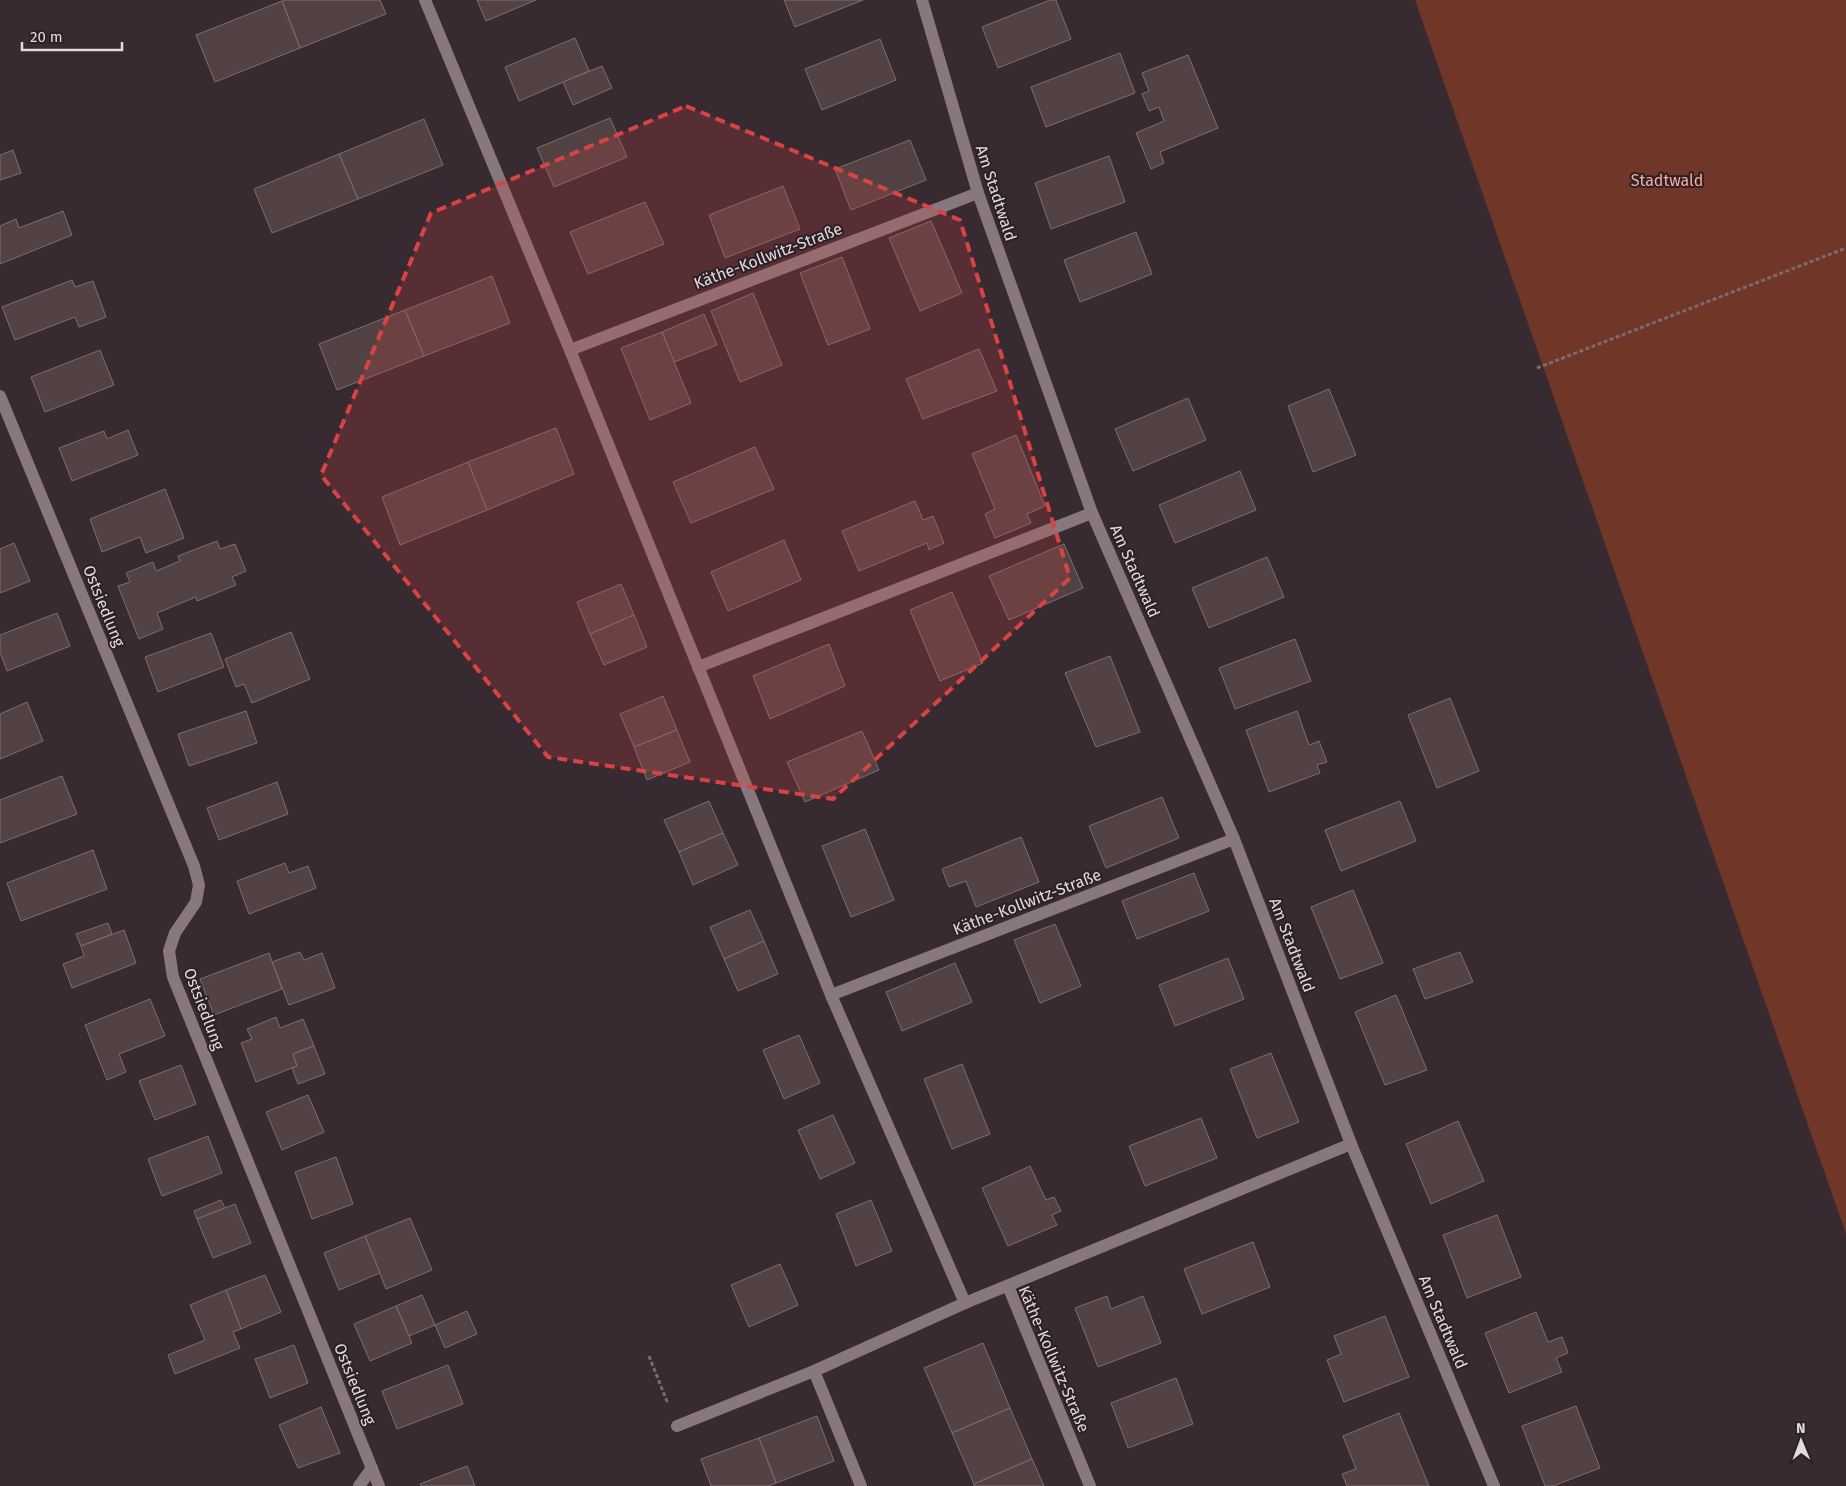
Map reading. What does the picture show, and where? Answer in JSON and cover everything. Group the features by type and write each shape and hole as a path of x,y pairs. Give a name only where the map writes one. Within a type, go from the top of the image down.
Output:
{"street":[{"path":"425,0 570,350 831,995 964,1303"},
{"name":"Am Stadtwald","path":"922,0 978,193 1092,513 1234,839 1350,1144 1494,1486"},
{"name":"Käthe-Kollwitz-Straße","path":"570,350 978,193"},
{"name":"Ostsiedlung","path":"0,396 194,866 199,885 196,902 174,933 169,951 172,977 379,1486"},
{"path":"698,667 1092,513"},
{"name":"Käthe-Kollwitz-Straße","path":"831,995 1234,839"},
{"path":"1008,1286 1350,1144"},
{"name":"Käthe-Kollwitz-Straße","path":"677,1426 814,1371 964,1303 1008,1286 1090,1486"},
{"path":"814,1371 861,1486"},
{"path":"359,1486 372,1468"}],"path":[{"path":"1537,368 1846,248"},
{"path":"649,1356 677,1426"}],"highlighted area":[{"path":"686,106 960,220 1070,578 833,799 548,757 321,475 431,213"}],"green space":[{"name":"Stadtwald","path":"1415,0 1846,0 1846,1234"}],"building":[{"path":"380,0 386,14 300,48 282,1"},
{"path":"477,0 536,0 486,21"},
{"path":"784,0 863,0 795,27"},
{"path":"1050,0 1056,0 1071,39 998,68 982,27"},
{"path":"282,1 300,48 215,82 196,35"},
{"path":"575,38 589,71 519,101 505,67"},
{"path":"880,39 896,80 822,110 805,69"},
{"path":"1120,53 1135,93 1046,127 1031,87"},
{"path":"1188,55 1218,128 1160,152 1164,163 1151,169 1136,133 1164,121 1159,107 1149,111 1142,94 1149,91 1142,73"},
{"path":"602,66 612,88 573,105 563,82"},
{"path":"610,118 627,157 554,187 537,148"},
{"path":"424,119 443,165 358,199 339,154"},
{"path":"910,140 926,180 851,210 835,169"},
{"path":"13,150 21,173 0,180 0,155"},
{"path":"339,154 358,199 272,233 254,189"},
{"path":"1109,156 1125,202 1051,229 1035,183"},
{"path":"783,186 800,229 725,258 709,215"},
{"path":"645,202 664,244 588,274 570,232"},
{"path":"63,211 72,235 0,264 0,226 16,219 19,228"},
{"path":"931,221 962,293 920,311 889,238"},
{"path":"1136,232 1152,274 1080,302 1064,260"},
{"path":"842,257 870,329 828,345 800,273"},
{"path":"492,276 510,323 424,356 405,310"},
{"path":"72,280 75,287 93,281 106,317 79,327 75,317 15,340 2,307"},
{"path":"753,293 782,365 740,382 711,311"},
{"path":"405,310 424,356 337,390 319,344"},
{"path":"704,314 717,345 674,362 662,332"},
{"path":"662,332 691,403 650,420 621,348"},
{"path":"979,349 997,391 923,419 906,379"},
{"path":"100,350 114,385 45,412 31,377"},
{"path":"1329,389 1356,455 1313,472 1288,406"},
{"path":"1188,398 1206,440 1133,471 1115,429"},
{"path":"556,428 574,474 487,510 468,462"},
{"path":"128,430 138,455 72,481 59,448 104,431 107,439"},
{"path":"1016,435 1045,506 1027,514 1031,523 995,538 985,514 995,509 972,454"},
{"path":"755,447 774,489 691,523 673,482"},
{"path":"468,462 487,510 400,545 382,497"},
{"path":"1240,471 1256,510 1175,543 1159,505"},
{"path":"165,489 184,538 146,553 140,537 102,552 90,519"},
{"path":"915,501 923,520 933,516 944,543 929,550 927,543 859,571 842,531"},
{"path":"784,540 801,580 728,611 711,572"},
{"path":"217,541 220,549 235,544 246,571 232,577 236,585 197,601 196,597 157,613 163,629 139,639 118,586 130,582 126,573 153,562 156,571 180,561 178,556"},
{"path":"14,543 30,581 0,593 0,549"},
{"path":"1064,544 1083,588 1009,620 989,576"},
{"path":"1267,557 1284,597 1209,628 1192,588"},
{"path":"621,584 634,615 590,634 577,602"},
{"path":"952,592 983,663 940,681 910,610"},
{"path":"57,613 70,646 7,671 0,652 0,635"},
{"path":"634,615 647,647 604,665 590,634"},
{"path":"291,632 310,679 252,703 244,684 236,687 225,659"},
{"path":"211,633 224,667 158,692 145,657"},
{"path":"1295,639 1311,681 1235,709 1219,668"},
{"path":"829,644 845,686 770,719 753,676"},
{"path":"1110,656 1140,732 1096,747 1065,673"},
{"path":"663,696 677,730 634,747 620,714"},
{"path":"1450,698 1479,771 1437,788 1408,715"},
{"path":"27,702 43,741 0,759 0,714"},
{"path":"246,711 257,743 189,766 178,734"},
{"path":"1297,711 1309,745 1319,741 1327,762 1317,765 1320,773 1269,792 1246,730"},
{"path":"677,730 690,762 647,780 634,747"},
{"path":"862,731 879,770 805,802 787,762"},
{"path":"62,776 77,814 0,843 0,800"},
{"path":"277,782 288,814 219,840 207,808"},
{"path":"1162,797 1179,838 1106,868 1089,826"},
{"path":"709,801 723,833 679,852 664,820"},
{"path":"1400,801 1416,841 1341,871 1325,830"},
{"path":"865,829 894,900 851,917 822,846"},
{"path":"723,833 738,865 693,885 679,852"},
{"path":"1021,837 1039,882 976,907 966,881 949,887 942,869"},
{"path":"93,850 107,889 21,921 7,883"},
{"path":"285,863 289,873 308,866 316,888 249,914 237,881"},
{"path":"1194,873 1209,911 1137,939 1122,901"},
{"path":"1353,890 1383,963 1340,979 1311,907"},
{"path":"750,910 764,941 724,959 710,927"},
{"path":"108,923 112,934 81,946 76,934"},
{"path":"1055,924 1081,986 1040,1003 1014,940"},
{"path":"124,930 136,963 72,988 63,964 84,956 81,946"},
{"path":"764,941 778,974 738,991 724,959"},
{"path":"300,952 304,960 322,953 335,988 289,1005 272,962"},
{"path":"1460,952 1473,982 1425,999 1413,969"},
{"path":"269,953 282,989 214,1015 200,979"},
{"path":"1228,958 1244,999 1175,1026 1159,985"},
{"path":"955,963 972,1002 902,1031 886,992"},
{"path":"1396,995 1427,1070 1385,1085 1355,1012"},
{"path":"150,999 165,1036 119,1054 126,1072 107,1080 85,1025"},
{"path":"276,1017 280,1028 303,1019 314,1046 293,1054 297,1066 256,1082 241,1043 252,1039 247,1029"},
{"path":"799,1035 820,1083 784,1099 763,1050"},
{"path":"314,1046 325,1074 298,1084 292,1068 297,1066 293,1054"},
{"path":"1271,1053 1299,1122 1257,1138 1230,1069"},
{"path":"962,1064 990,1134 952,1149 924,1079"},
{"path":"181,1065 196,1104 155,1120 139,1081"},
{"path":"308,1095 324,1132 282,1150 266,1112"},
{"path":"833,1115 855,1163 820,1179 798,1130"},
{"path":"1201,1118 1217,1158 1145,1186 1129,1146"},
{"path":"1458,1121 1484,1181 1431,1204 1406,1144"},
{"path":"208,1136 222,1173 162,1196 148,1159"},
{"path":"336,1157 353,1204 312,1219 295,1172"},
{"path":"1030,1166 1046,1200 1054,1197 1061,1211 1052,1215 1057,1225 1008,1246 982,1188"},
{"path":"221,1200 225,1208 197,1219 194,1211"},
{"path":"871,1200 892,1251 856,1266 836,1214"},
{"path":"235,1204 251,1243 213,1258 197,1219"},
{"path":"1497,1215 1521,1277 1467,1298 1443,1235"},
{"path":"410,1218 432,1270 386,1289 365,1236"},
{"path":"365,1236 380,1273 339,1290 324,1253"},
{"path":"1253,1242 1270,1287 1202,1314 1184,1269"},
{"path":"780,1264 798,1305 749,1327 731,1285"},
{"path":"265,1275 281,1312 241,1329 226,1290"},
{"path":"226,1290 241,1329 233,1332 240,1348 175,1374 168,1355 205,1340 190,1305"},
{"path":"422,1295 435,1325 409,1336 396,1306"},
{"path":"1107,1296 1111,1309 1143,1296 1161,1343 1098,1367 1075,1308"},
{"path":"396,1306 412,1343 370,1361 354,1324"},
{"path":"467,1311 477,1334 445,1348 435,1325"},
{"path":"1536,1312 1548,1342 1562,1337 1568,1353 1556,1358 1562,1372 1509,1393 1485,1333"},
{"path":"1385,1316 1409,1377 1344,1402 1327,1360 1341,1354 1334,1336"},
{"path":"983,1343 1010,1408 952,1433 924,1368"},
{"path":"294,1345 308,1383 270,1398 255,1359"},
{"path":"448,1365 463,1404 397,1429 382,1391"},
{"path":"1176,1378 1193,1424 1128,1448 1111,1403"},
{"path":"1576,1406 1600,1468 1553,1486 1545,1486 1522,1426"},
{"path":"321,1407 340,1453 298,1468 279,1425"},
{"path":"1010,1408 1032,1459 974,1484 952,1433"},
{"path":"1399,1413 1429,1486 1347,1486 1342,1474 1356,1469 1343,1436"},
{"path":"817,1416 834,1461 776,1483 759,1438"},
{"path":"759,1438 776,1483 768,1486 711,1486 701,1459"},
{"path":"1032,1459 1044,1486 974,1486 974,1484"},
{"path":"467,1466 475,1486 421,1486 420,1484"}]}
